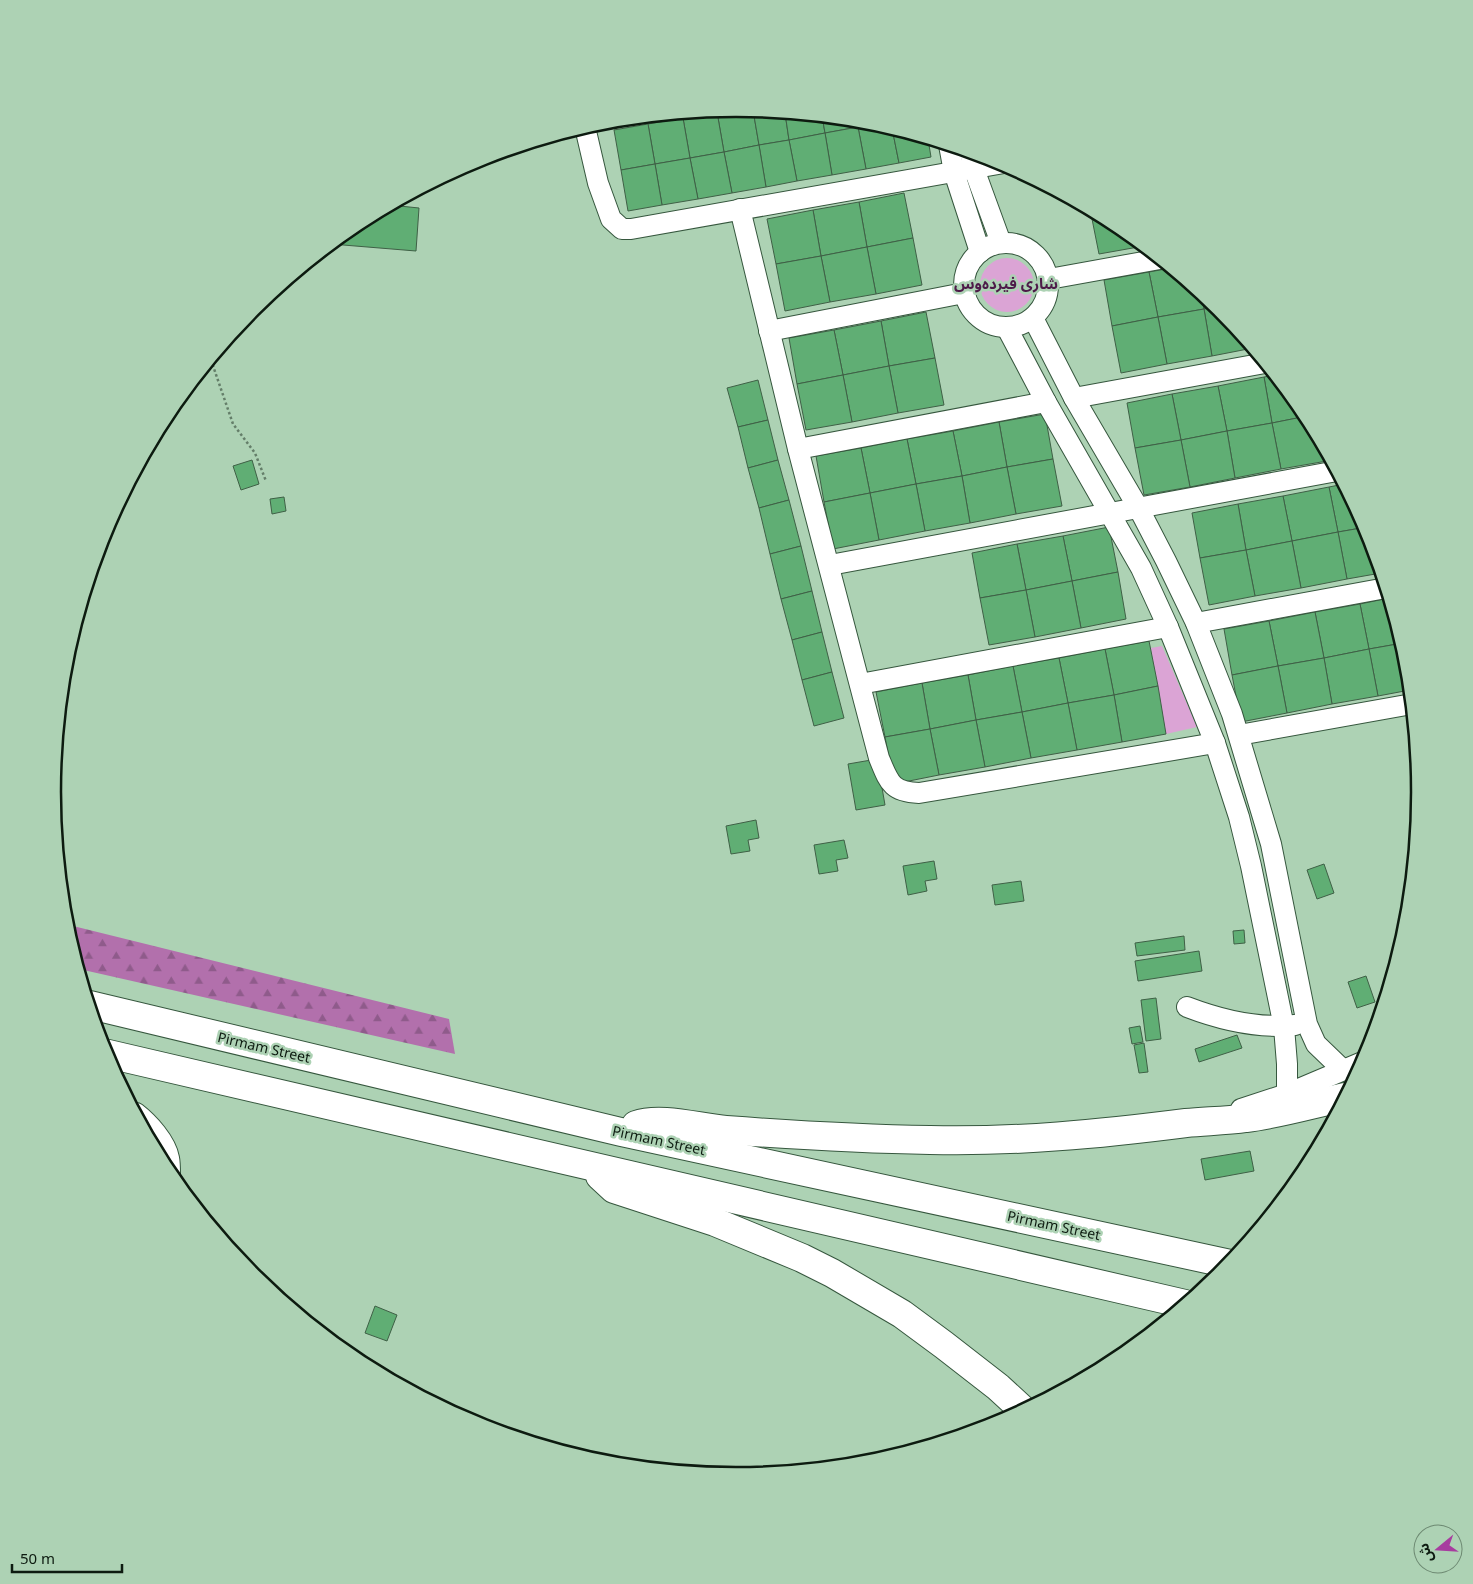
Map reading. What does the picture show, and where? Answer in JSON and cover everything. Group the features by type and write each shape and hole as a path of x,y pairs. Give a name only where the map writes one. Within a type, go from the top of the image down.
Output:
{"highway":[{"name":"Pirmam Street","path":"96,1006 621,1132 1221,1262"},
{"path":"115,1056 1179,1303"},
{"path":"621,1132 639,1124 654,1122 827,1138 1030,1140 1120,1132 1263,1115 1338,1099"},
{"path":"586,1164 614,1189 715,1222 802,1258 832,1273 902,1314 998,1387 1018,1406"}],"street":[{"path":"587,134 598,182 611,219 622,229 631,229 954,172 972,160 1001,242"},
{"path":"950,152 954,172 980,252"},
{"path":"740,209 798,449 879,758 894,788 906,792 919,793 1215,743"},
{"path":"1001,242 1018,244 1031,251 1041,261 1049,280 1046,302 1038,314 1028,322 1007,328 988,324 977,317 969,306 964,293 964,278 969,265 980,252 1001,242"},
{"path":"1049,280 1153,260"},
{"path":"769,331 964,293"},
{"path":"1033,318 1074,398 1139,509 1196,623 1240,735 1273,852 1307,1024 1316,1044 1343,1070"},
{"path":"1007,328 1046,402 1141,568 1168,626 1215,743 1239,816 1251,866 1284,1027 1288,1064 1287,1094"},
{"path":"1074,398 1258,364"},
{"path":"798,449 1046,402"},
{"path":"830,566 1110,512 1139,509 1331,472"},
{"path":"1196,623 1380,589"},
{"path":"860,684 1168,626"},
{"path":"1240,735 1406,705"},
{"path":"1187,1007 1213,1017 1239,1022 1284,1027 1307,1024"},
{"path":"1205,1121 1287,1094 1353,1066"},
{"path":"148,1122 158,1136 169,1157"}],"path":[{"path":"213,366 233,424 255,453 266,481"}],"shaded area":[{"path":"1007,258 1017,260 1026,266 1032,275 1034,285 1032,295 1026,304 1017,310 1007,312 997,310 988,304 982,295 980,285 982,275 988,266 997,260"},
{"path":"1162,646 1197,727 1166,734 1151,648"}],"green space":[{"path":"75,926 449,1019 455,1054 85,970"}],"building":[{"path":"718,117 754,117 759,145 724,152"},
{"path":"718,117 724,152 690,158 683,119"},
{"path":"754,117 786,119 789,140 759,145"},
{"path":"683,119 690,158 655,164 648,124"},
{"path":"786,119 823,123 825,133 789,140"},
{"path":"823,123 854,128 825,133"},
{"path":"648,124 655,164 621,170 614,130"},
{"path":"858,128 894,136 899,163 866,169"},
{"path":"858,128 866,169 832,175 825,133"},
{"path":"825,133 832,175 797,181 789,140"},
{"path":"894,136 929,145 931,157 899,163"},
{"path":"789,140 797,181 766,187 759,145"},
{"path":"759,145 766,187 732,193 724,152"},
{"path":"724,152 732,193 698,199 690,158"},
{"path":"690,158 698,199 662,205 655,164"},
{"path":"655,164 662,205 628,211 621,170"},
{"path":"904,193 913,238 867,247 859,202"},
{"path":"859,202 867,247 821,256 813,210"},
{"path":"401,206 419,208 416,251 341,245"},
{"path":"813,210 821,256 776,264 767,219"},
{"path":"1092,218 1136,247 1099,254"},
{"path":"913,238 922,285 876,294 867,247"},
{"path":"867,247 876,294 830,302 821,256"},
{"path":"821,256 830,302 785,311 776,264"},
{"path":"1164,269 1203,305 1204,309 1158,317 1149,272"},
{"path":"1149,272 1158,317 1112,326 1104,280"},
{"path":"1207,308 1246,349 1212,356 1204,309"},
{"path":"1204,309 1212,356 1167,364 1158,317"},
{"path":"926,312 935,358 889,366 881,321"},
{"path":"1158,317 1167,364 1121,373 1112,326"},
{"path":"881,321 889,366 843,375 834,330"},
{"path":"834,330 843,375 797,384 789,338"},
{"path":"935,358 944,405 898,413 889,366"},
{"path":"889,366 898,413 852,422 843,375"},
{"path":"843,375 852,422 806,430 797,384"},
{"path":"1268,376 1298,418 1272,423 1264,377"},
{"path":"1264,377 1272,423 1227,431 1218,386"},
{"path":"758,380 768,420 738,427 727,388"},
{"path":"1218,386 1227,431 1181,440 1172,394"},
{"path":"1172,394 1181,440 1135,448 1127,403"},
{"path":"1045,414 1053,459 1007,467 999,422"},
{"path":"1298,418 1325,461 1281,469 1272,423"},
{"path":"768,420 778,460 748,468 738,427"},
{"path":"999,422 1007,467 962,476 953,431"},
{"path":"1272,423 1281,469 1235,478 1227,431"},
{"path":"953,431 962,476 916,484 907,439"},
{"path":"1227,431 1235,478 1190,487 1181,440"},
{"path":"907,439 916,484 870,493 861,448"},
{"path":"1181,440 1190,487 1144,495 1135,448"},
{"path":"861,448 870,493 824,502 816,456"},
{"path":"1053,459 1062,506 1016,514 1007,467"},
{"path":"252,460 259,484 241,490 233,466"},
{"path":"778,460 789,500 759,508 748,468"},
{"path":"1007,467 1016,514 970,523 962,476"},
{"path":"962,476 970,523 925,531 916,484"},
{"path":"916,484 925,531 879,540 870,493"},
{"path":"1338,485 1358,529 1338,532 1329,487"},
{"path":"1329,487 1338,532 1292,541 1283,496"},
{"path":"870,493 879,540 833,549 824,502"},
{"path":"1283,496 1292,541 1246,550 1238,504"},
{"path":"284,497 286,511 272,514 270,499"},
{"path":"789,500 801,546 770,554 759,508"},
{"path":"1238,504 1246,550 1200,558 1192,513"},
{"path":"1109,527 1118,572 1072,581 1063,536"},
{"path":"1358,529 1376,574 1347,579 1338,532"},
{"path":"1338,532 1347,579 1301,588 1292,541"},
{"path":"1063,536 1072,581 1026,590 1017,544"},
{"path":"1292,541 1301,588 1255,596 1246,550"},
{"path":"1017,544 1026,590 980,598 972,553"},
{"path":"801,546 812,591 781,599 770,554"},
{"path":"1246,550 1255,596 1209,605 1200,558"},
{"path":"1118,572 1126,619 1081,628 1072,581"},
{"path":"1072,581 1081,628 1035,637 1026,590"},
{"path":"1026,590 1035,637 989,645 980,598"},
{"path":"812,591 822,632 792,640 781,599"},
{"path":"1383,599 1395,644 1369,649 1360,604"},
{"path":"1360,604 1369,649 1324,658 1315,612"},
{"path":"1315,612 1324,658 1278,666 1269,621"},
{"path":"1269,621 1278,666 1232,675 1224,629"},
{"path":"822,632 832,672 802,680 792,640"},
{"path":"1149,641 1158,686 1114,695 1105,649"},
{"path":"1395,644 1404,691 1378,696 1369,649"},
{"path":"1105,649 1114,695 1068,703 1059,658"},
{"path":"1369,649 1378,696 1332,704 1324,658"},
{"path":"1059,658 1068,703 1022,712 1013,666"},
{"path":"1324,658 1332,704 1287,713 1278,666"},
{"path":"1013,666 1022,712 976,720 968,675"},
{"path":"1278,666 1287,713 1241,722 1232,675"},
{"path":"832,672 844,718 814,726 802,680"},
{"path":"968,675 976,720 930,729 922,683"},
{"path":"922,683 930,729 885,737 876,692"},
{"path":"1158,686 1166,734 1122,742 1114,695"},
{"path":"1114,695 1122,742 1077,750 1068,703"},
{"path":"1068,703 1077,750 1031,758 1022,712"},
{"path":"1022,712 1031,758 985,767 976,720"},
{"path":"976,720 985,767 939,775 930,729"},
{"path":"930,729 939,775 894,784 885,737"},
{"path":"877,759 885,805 856,810 848,764"},
{"path":"756,820 759,838 748,840 750,851 731,854 726,826"},
{"path":"844,840 848,858 836,860 838,871 819,874 814,845"},
{"path":"934,861 937,879 925,881 927,891 908,895 903,866"},
{"path":"1324,864 1334,893 1317,899 1307,870"},
{"path":"1021,881 1024,901 995,905 992,885"},
{"path":"1244,930 1245,943 1234,944 1233,931"},
{"path":"1184,936 1185,950 1137,956 1135,943"},
{"path":"1199,951 1202,971 1138,981 1135,961"},
{"path":"1366,976 1375,1002 1357,1008 1348,982"},
{"path":"1156,998 1161,1039 1146,1041 1141,1000"},
{"path":"1140,1026 1143,1042 1132,1044 1129,1028"},
{"path":"1237,1035 1242,1048 1199,1062 1195,1049"},
{"path":"1144,1043 1148,1072 1139,1073 1134,1045"},
{"path":"1250,1151 1254,1171 1205,1180 1201,1159"},
{"path":"375,1306 397,1315 387,1341 365,1333"}],"district":[{"name":"شاری فیردەوس","path":"1006,283"}]}
